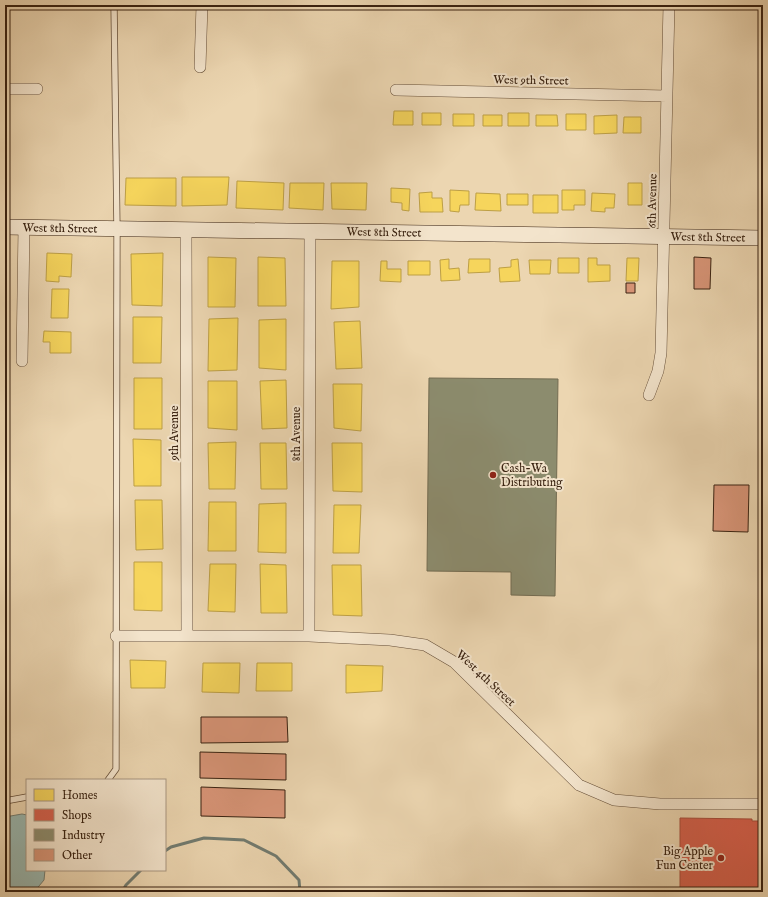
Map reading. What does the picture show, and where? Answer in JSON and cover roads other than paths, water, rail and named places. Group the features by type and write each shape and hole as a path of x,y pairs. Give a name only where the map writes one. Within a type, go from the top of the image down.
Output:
{"street":[{"path":"200,67 202,5"},
{"name":"6th Avenue","path":"649,395 658,371 662,352 668,5"},
{"path":"5,89 37,89"},
{"name":"West 9th Street","path":"396,90 667,96"},
{"name":"West 8th Street","path":"5,227 763,238"},
{"path":"22,360 24,227"},
{"name":"9th Avenue","path":"186,230 187,636"},
{"name":"8th Avenue","path":"309,636 310,231"},
{"name":"West 4th Street","path":"116,636 309,636 390,640 424,645 454,662 579,786 614,800 660,804 763,804"}],"lane":[{"path":"109,779 116,769 117,229 114,5"},
{"path":"5,801 26,797"}],"water":[{"path":"22,814 26,815 26,871 45,871 44,880 34,892 5,892 5,817"}],"waterway":[{"path":"166,850 171,847 204,838 244,840 276,856 299,880 300,892"},
{"path":"122,892 126,885 140,871"}],"place":[{"name":"Cash-Wa Distributing","path":"493,475"},
{"name":"Big Apple Fun Center","path":"721,858"}]}
